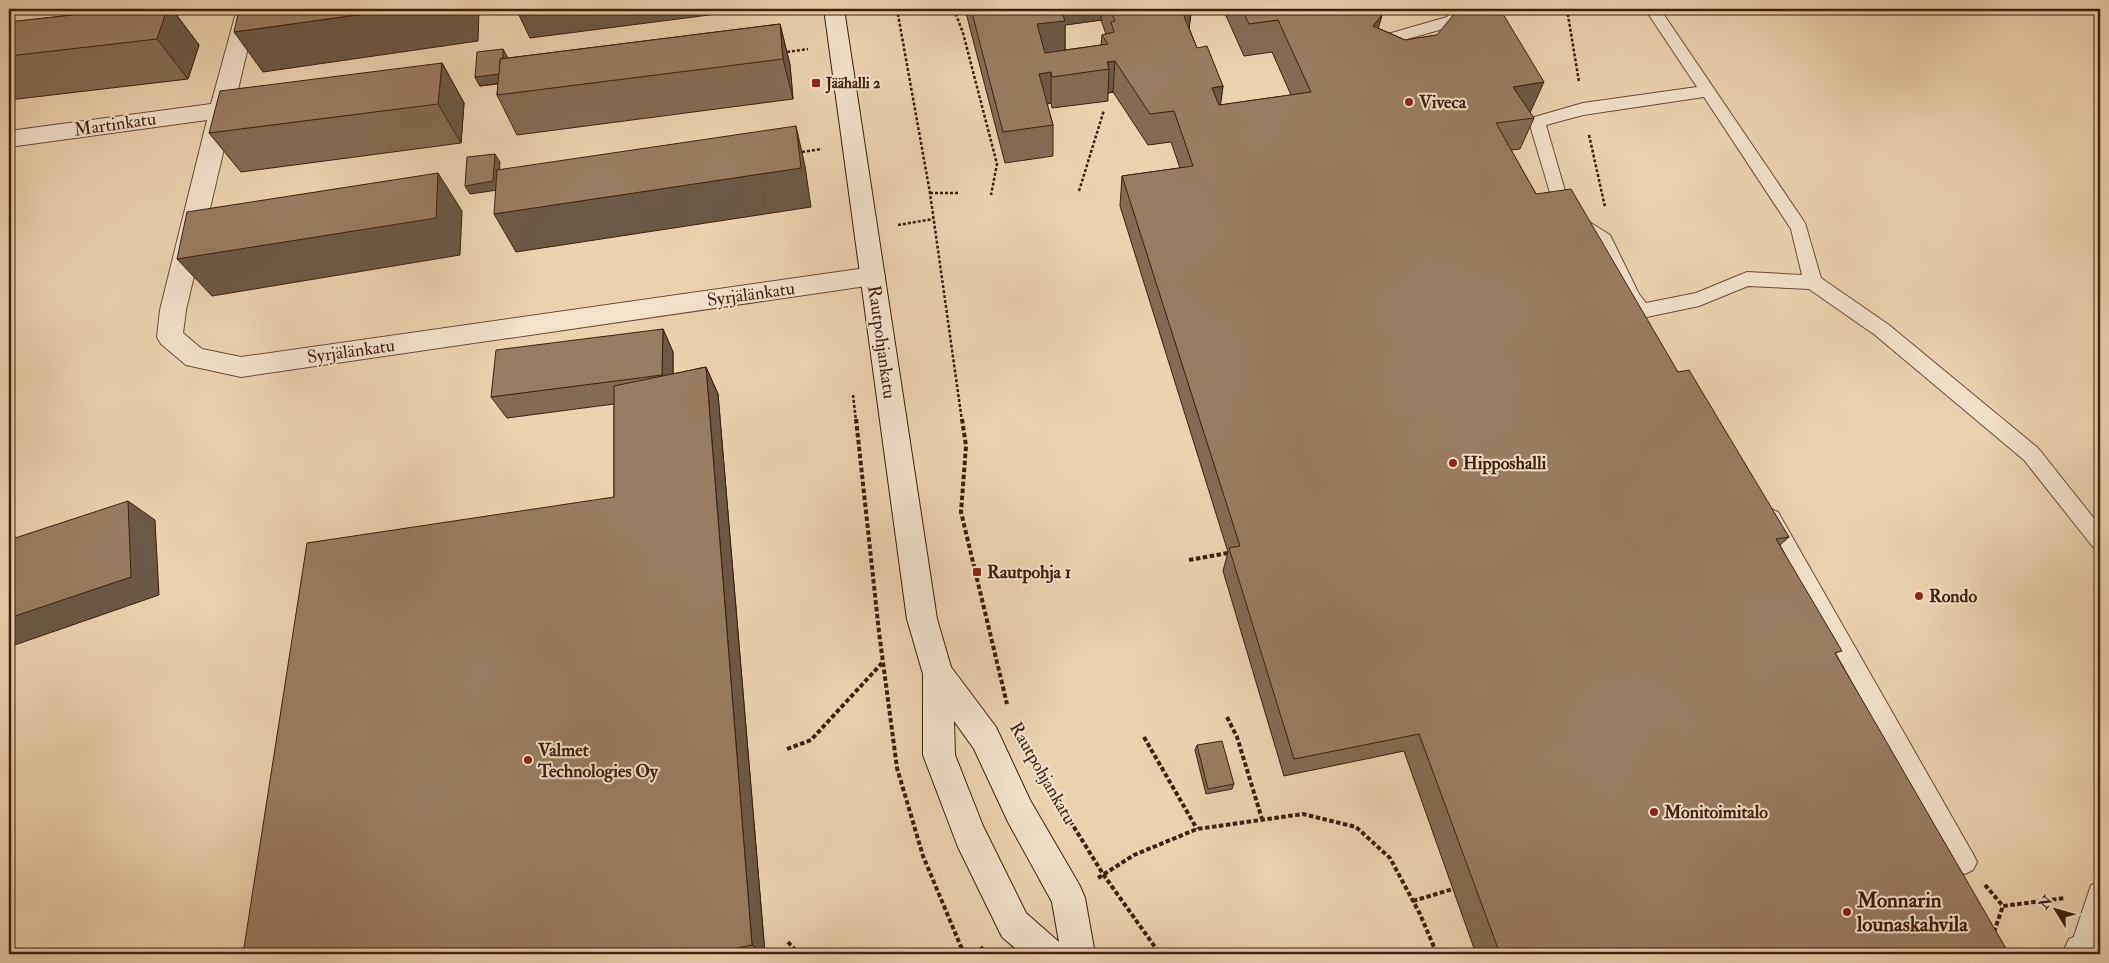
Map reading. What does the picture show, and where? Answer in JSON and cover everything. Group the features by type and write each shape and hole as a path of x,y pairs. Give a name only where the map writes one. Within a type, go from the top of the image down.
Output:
{"street":[{"name":"Syrjälänkatu","path":"247,9 173,310 170,337 195,358 241,367 872,276"},
{"name":"Rautpohjankatu","path":"834,9 922,619 938,674 939,755 970,836 1014,925 1047,954"},
{"name":"Martinkatu","path":"9,139 221,110"},
{"name":"Rautpohjankatu","path":"938,674 985,738 1019,811 1068,898 1078,954"}],"lane":[{"path":"1386,40 1452,21 1465,9"},
{"path":"1653,9 1799,228 1813,282"},
{"path":"1709,92 1583,110 1537,122 1557,192 1577,223 1604,240 1632,298 1646,320 1747,279 1813,282 1882,330 2031,454 2100,541"},
{"path":"1760,502 1965,862"},
{"path":"2080,953 2098,899"}],"path":[{"name":"Rautpohjankatu","path":"897,9 930,193 966,446 961,512 1007,706"},
{"path":"954,9 963,33 997,164 991,195"},
{"path":"787,52 812,49"},
{"path":"1079,191 1104,110"},
{"path":"802,152 828,148"},
{"path":"930,193 958,194"},
{"path":"1189,560 1228,553"},
{"path":"787,749 811,740 863,682 883,663"},
{"path":"1226,717 1237,737 1262,819"},
{"path":"1144,737 1197,828"},
{"name":"Rautpohjankatu","path":"1047,783 1103,874 1160,954"},
{"path":"1068,898 1134,855 1197,828 1303,814 1356,827 1390,858 1413,901 1437,954"},
{"path":"1965,862 2003,906"},
{"path":"1413,901 1453,889"},
{"path":"2003,906 2070,897 2098,899"},
{"path":"1992,938 2003,906"},
{"path":"974,954 1014,925"},
{"path":"788,942 798,954"}],"building":[{"path":"127,9 167,9 157,39 9,56 9,22"},
{"path":"239,9 400,9 234,32"},
{"path":"971,9 1061,9 1065,21 1037,24 1045,53 1108,44 1102,35 1114,32 1111,22 1115,21 1110,9 1181,9 1197,48 1207,46 1223,86 1212,88 1219,105 1311,92 1278,20 1249,24 1242,9 1366,9 1382,15 1373,26 1405,40 1437,35 1458,9 1500,9 1544,82 1513,87 1534,118 1496,123 1536,194 1571,189 1678,372 1689,370 1789,537 1776,539 1842,651 1835,653 2008,952 1996,954 1500,954 1419,734 1294,759 1229,548 1240,546 1122,176 1193,166 1174,111 1150,114 1115,61 1107,62 1109,69 1052,77 1051,72 1039,74 1053,125 1003,132"},
{"path":"780,24 783,59 497,95 500,59"},
{"path":"503,49 499,74 475,77 477,52"},
{"path":"442,63 438,104 209,133 220,91"},
{"path":"796,126 801,168 494,214 497,170"},
{"path":"495,154 493,181 465,186 467,157"},
{"path":"438,173 436,218 177,259 187,212"},
{"path":"663,329 662,375 491,397 496,350"},
{"name":"Valmet Technologies Oy","path":"706,367 752,945 707,954 243,954 307,543 614,497 614,386"},
{"path":"128,501 131,577 9,618 9,540"},
{"path":"1222,741 1234,784 1208,789 1197,745"}],"place":[{"name":"Jäähalli 2","path":"816,83"},
{"name":"Viveca","path":"1409,102"},
{"name":"Hipposhalli","path":"1453,463"},
{"name":"Rautpohja 1","path":"977,572"},
{"name":"Rondo","path":"1919,596"},
{"name":"Valmet Technologies Oy","path":"528,760"},
{"name":"Monitoimitalo","path":"1654,812"},
{"name":"Monnarin lounaskahvila","path":"1847,912"}]}
